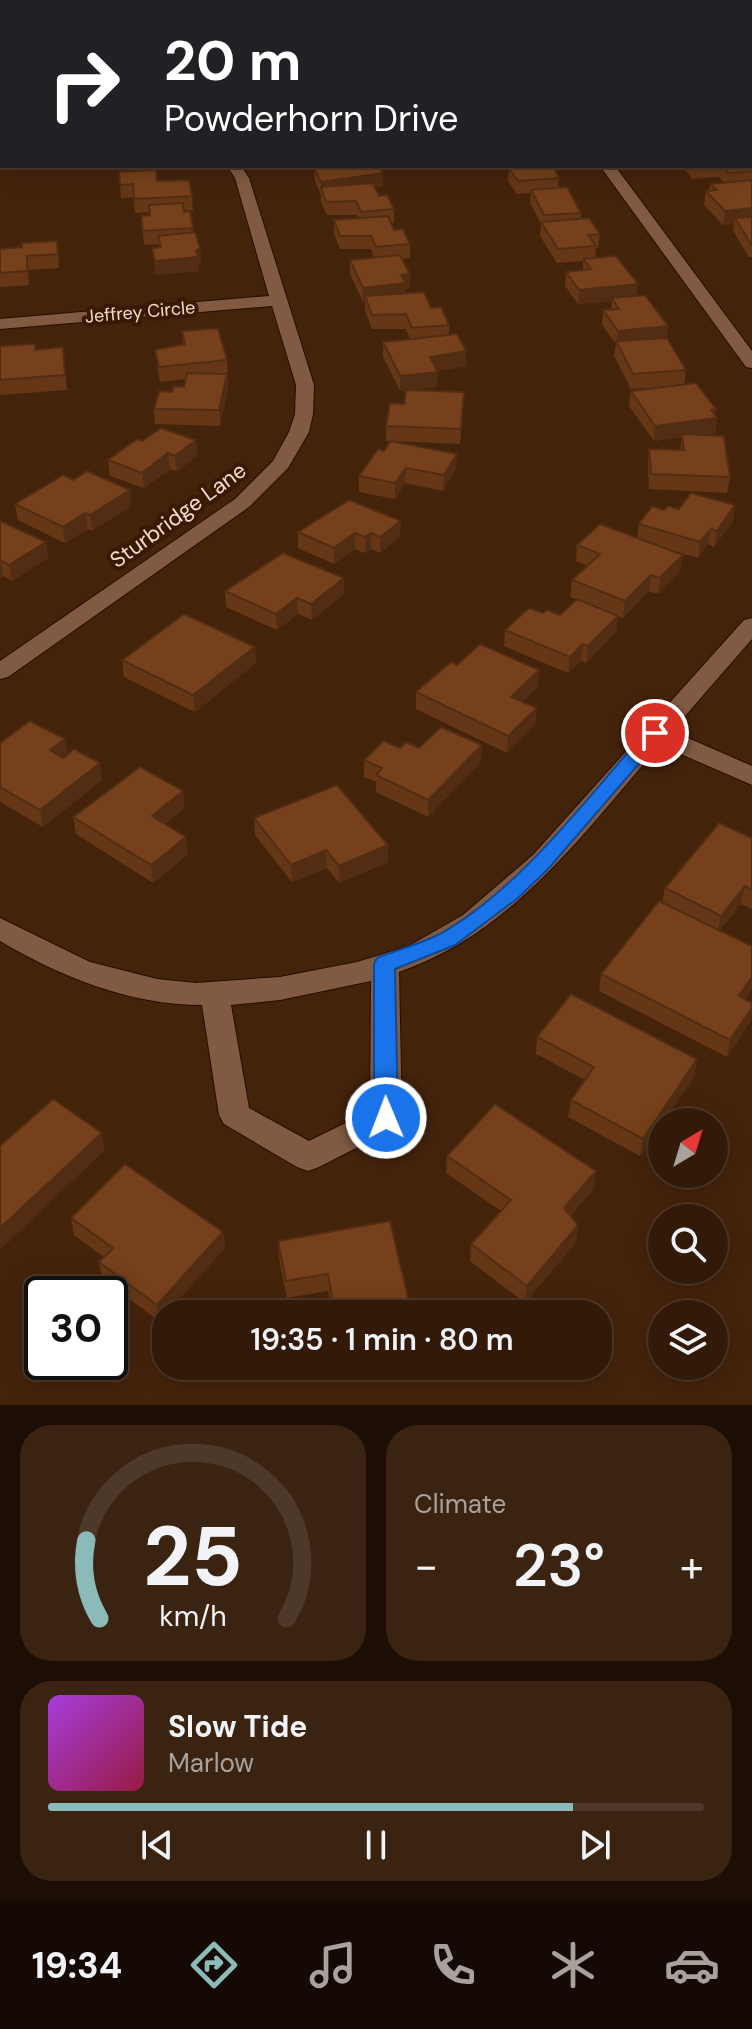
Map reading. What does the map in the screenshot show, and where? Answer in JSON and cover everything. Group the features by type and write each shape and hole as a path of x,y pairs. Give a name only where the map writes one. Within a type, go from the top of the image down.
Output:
{"street":[{"name":"Sturbridge Lane","path":"0,672 242,503 281,464 299,432 304,414 305,385 242,178 235,168"},
{"path":"608,168 752,363"},
{"name":"Jeffrey Circle","path":"0,324 280,300"},
{"path":"0,928 36,950 109,980 148,991 215,997 299,986 385,964 447,939 510,893 542,862 752,625"},
{"path":"655,733 752,776"},
{"path":"215,997 235,1115 308,1157 386,1118 385,964"}],"building":[{"path":"314,168 380,168 383,173 321,182"},
{"path":"509,168 554,168 559,178 518,181"},
{"path":"725,168 752,168 752,171 729,173"},
{"path":"156,170 157,181 189,180 192,196 134,199 133,184 120,185 119,172"},
{"path":"752,180 752,208 725,211 706,191 717,190 710,184"},
{"path":"373,183 379,196 387,195 394,209 361,212 356,201 326,202 321,187"},
{"path":"567,187 581,213 544,215 531,190"},
{"path":"183,203 184,212 190,211 193,228 143,231 141,216 150,215 149,205"},
{"path":"388,216 394,230 403,229 410,244 376,247 371,236 340,236 334,220"},
{"path":"752,217 752,244 751,244 735,218"},
{"path":"589,218 600,234 588,235 596,246 558,249 541,222"},
{"path":"195,232 200,249 196,250 198,257 155,261 152,248 161,247 158,236"},
{"path":"57,241 58,254 27,256 27,271 0,273 0,249 22,247 22,243"},
{"path":"400,255 410,274 401,275 406,283 363,288 350,260"},
{"path":"616,256 638,284 579,290 566,272 591,269 583,259"},
{"path":"424,292 431,308 441,307 449,325 412,328 406,314 372,315 365,296"},
{"path":"645,295 668,326 618,331 603,310 619,309 612,298"},
{"path":"218,328 227,360 159,367 155,350 185,344 182,331"},
{"path":"457,334 466,351 430,357 438,372 400,376 383,342"},
{"path":"667,338 686,370 633,374 616,341"},
{"path":"35,344 35,350 63,347 65,375 0,380 0,346"},
{"path":"187,373 227,374 219,410 154,409 159,391 172,392 174,386 184,387"},
{"path":"696,383 716,409 711,410 717,418 655,426 631,391"},
{"path":"406,390 464,392 461,429 386,426 390,403 404,404"},
{"path":"161,428 196,440 175,456 168,453 142,473 108,460 137,439 142,441"},
{"path":"682,434 724,436 730,477 651,474 649,449 684,450"},
{"path":"390,441 457,454 444,475 406,468 395,483 359,476 378,449 384,451"},
{"path":"87,471 130,490 90,515 85,513 63,527 15,504 63,475 73,480"},
{"path":"691,493 735,505 717,531 711,529 700,542 639,524 652,506 664,510 668,506 679,509"},
{"path":"349,500 401,521 380,537 371,533 365,537 355,533 334,548 298,532"},
{"path":"0,521 46,542 9,565 0,560"},
{"path":"600,524 683,555 660,578 651,575 625,601 572,580 600,554 577,545"},
{"path":"283,553 344,578 311,604 297,598 276,614 225,591"},
{"path":"577,599 618,616 588,646 583,644 570,657 505,630 529,608 560,615"},
{"path":"184,614 255,647 193,695 122,660"},
{"path":"480,644 539,670 511,697 537,708 508,736 416,692 451,662 457,665"},
{"path":"30,721 65,739 50,750 63,758 74,749 100,763 40,810 0,787 0,743"},
{"path":"441,727 482,745 428,800 376,775 382,768 364,760 384,741 400,748 406,742 419,748"},
{"path":"140,767 183,791 152,816 186,837 151,865 73,817"},
{"path":"337,785 388,845 339,866 326,850 291,865 254,818"},
{"path":"719,823 752,838 752,890 745,886 721,916 665,888"},
{"path":"659,901 752,946 752,977 739,996 752,1003 752,1008 730,1040 601,974"},
{"path":"571,994 697,1059 664,1108 648,1108 648,1132 643,1139 571,1100 594,1067 537,1037"},
{"path":"53,1099 102,1133 0,1228 0,1146"},
{"path":"495,1104 596,1171 564,1208 578,1225 527,1286 471,1244 511,1200 447,1156"},
{"path":"125,1164 223,1232 162,1300 152,1301 128,1284 128,1276 118,1276 99,1262 113,1248 71,1218"},
{"path":"390,1221 409,1300 333,1300 328,1274 286,1281 278,1241"}],"route":[{"path":"386,1118 385,964 447,939 510,893 542,862 655,733"}]}
